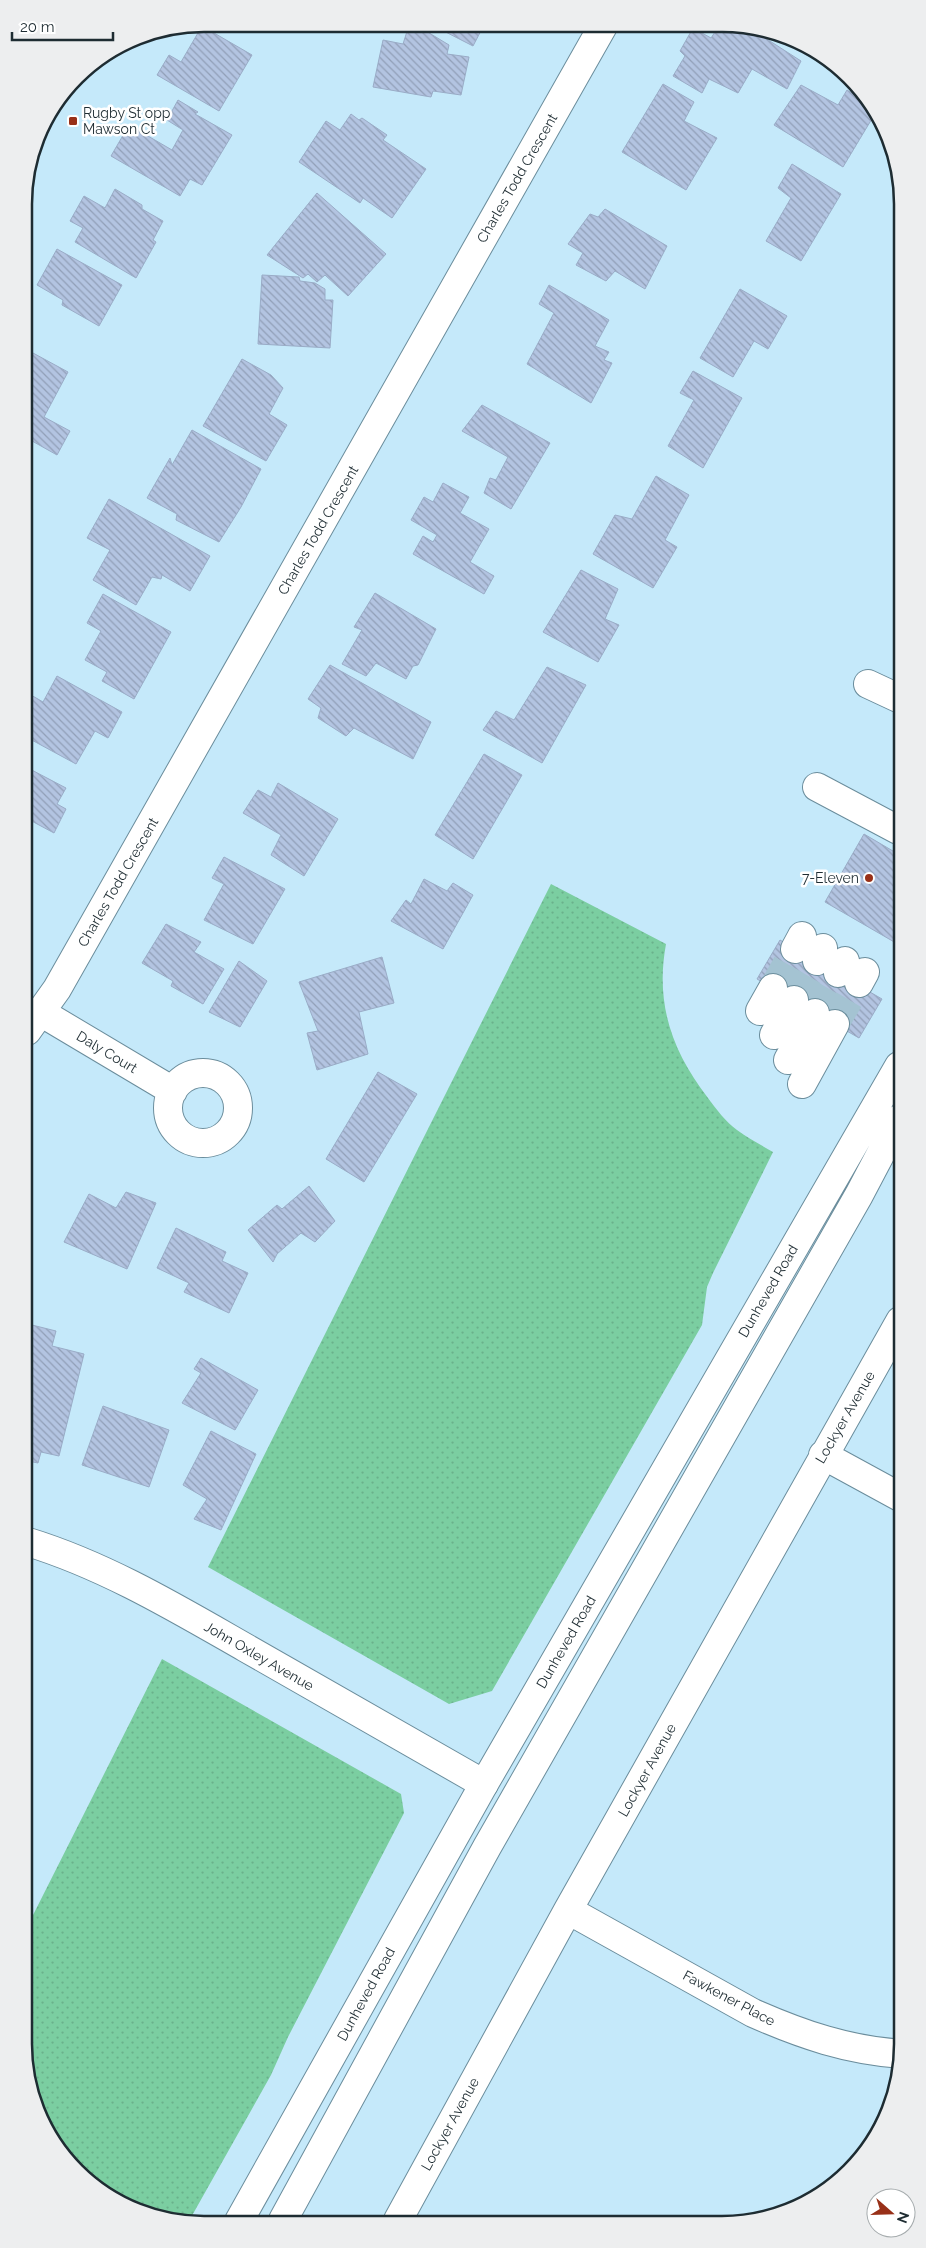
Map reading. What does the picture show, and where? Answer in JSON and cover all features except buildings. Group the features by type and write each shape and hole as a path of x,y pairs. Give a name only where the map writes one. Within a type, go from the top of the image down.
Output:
{"street":[{"name":"Charles Todd Crescent","path":"34,1022 600,32"},
{"path":"868,684 894,696"},
{"path":"817,787 894,828"},
{"path":"774,1036 795,1007"},
{"path":"788,1060 795,1007"},
{"path":"795,1007 802,1084"},
{"name":"Daly Court","path":"34,1022 173,1091"},
{"name":"Dunheved Road","path":"241,2216 484,1784 894,1075"},
{"path":"285,2216 487,1847 859,1195 894,1129"},
{"name":"Lockyer Avenue","path":"400,2216 568,1910 893,1334"},
{"path":"824,1455 893,1493"},
{"name":"John Oxley Avenue","path":"32,1543 57,1551 108,1572 484,1784"},
{"path":"487,1847 484,1784 540,1755"},
{"name":"Fawkener Place","path":"568,1910 753,2013 811,2038 844,2046 893,2053"},
{"path":"255,2216 256,2191"}],"green space":[{"path":"551,884 666,944 663,966 665,1007 669,1026 685,1063 708,1098 729,1123 773,1152 707,1287 702,1325 492,1691 449,1704 208,1567"},
{"path":"162,1659 401,1794 404,1813 288,2037 271,2075 192,2215 149,2206 129,2198 109,2186 91,2173 75,2157 50,2119 38,2088 34,2066 32,2043 32,1917"}],"tunnel":[{"path":"773,988 795,949"},
{"path":"794,1000 817,961"},
{"path":"815,1013 838,973"},
{"path":"835,1024 859,983"}],"place":[{"name":"Rugby St opp Mawson Ct","path":"73,121"},
{"name":"7-Eleven","path":"869,878"}]}
